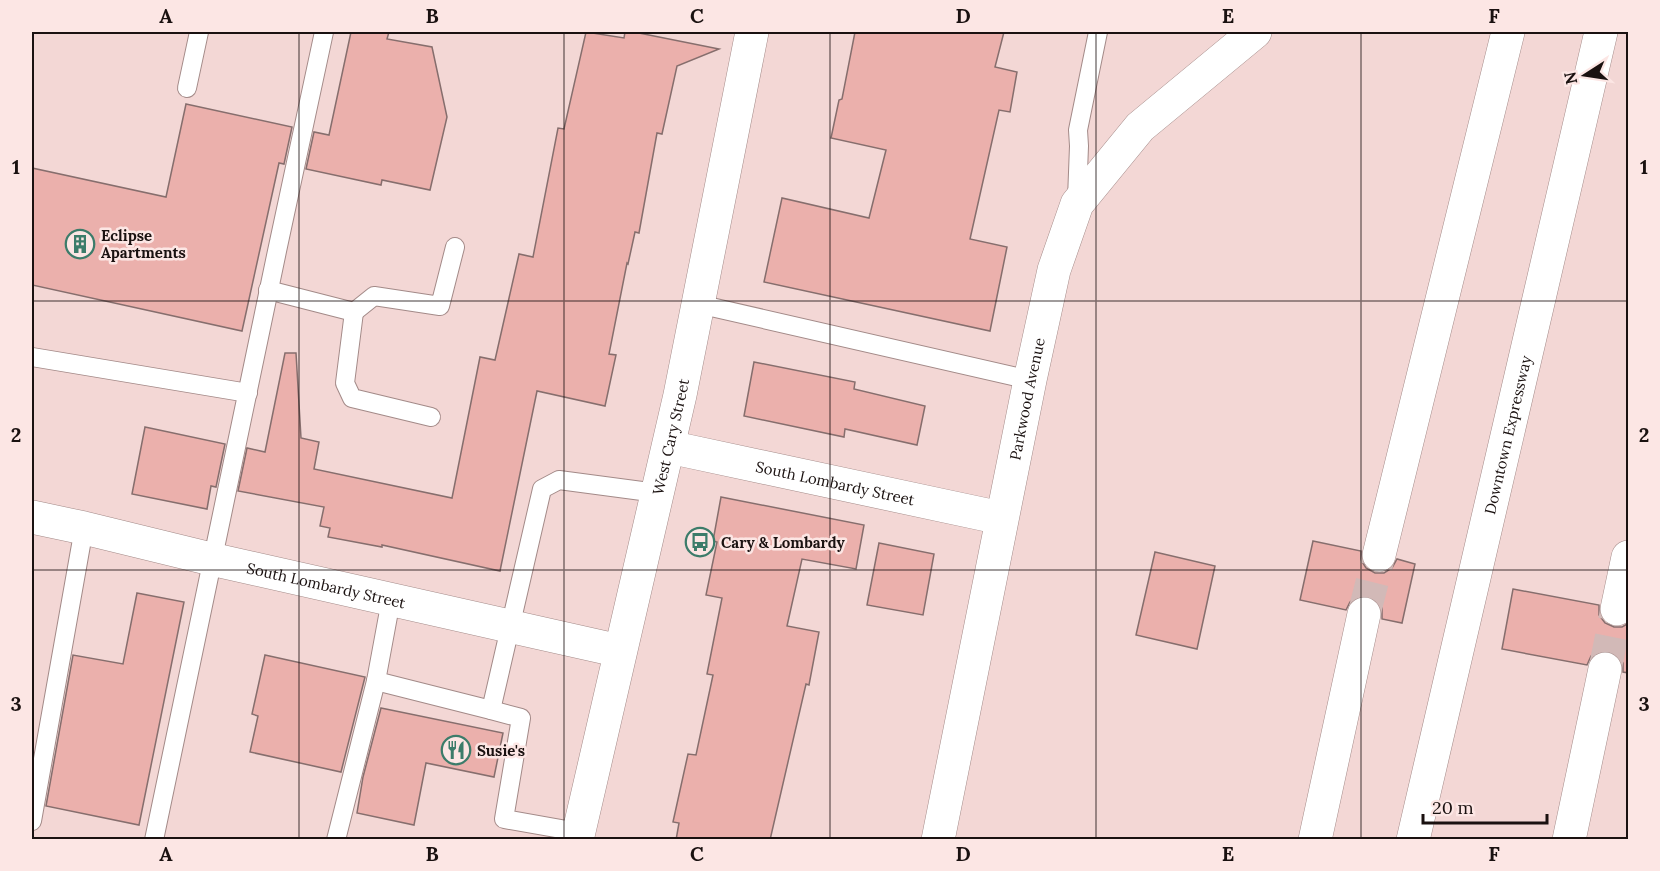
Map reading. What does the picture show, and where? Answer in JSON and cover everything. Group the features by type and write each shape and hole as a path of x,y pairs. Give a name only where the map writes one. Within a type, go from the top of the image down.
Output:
{"main road":[{"name":"West Cary Street","path":"578,836 669,447 752,32"},
{"name":"Parkwood Avenue","path":"938,840 1001,518 1054,270 1077,204 1140,127 1255,32"},
{"path":"1379,555 1509,32"},
{"name":"Downtown Expressway","path":"1413,840 1601,32"},
{"name":"South Lombardy Street","path":"669,447 1001,518"},
{"name":"South Lombardy Street","path":"32,517 620,651"},
{"path":"1617,609 1629,557"},
{"path":"1315,840 1364,614"},
{"path":"1569,840 1605,669"}],"lane":[{"path":"186,88 199,32"},
{"path":"154,840 211,559 324,32"},
{"path":"1077,204 1078,130 1098,32"},
{"path":"431,417 352,398 345,383 354,312 374,296 440,306 455,247"},
{"path":"268,290 354,312"},
{"path":"698,304 1030,380"},
{"path":"32,357 248,393"},
{"path":"491,710 542,489 559,480 657,493"},
{"path":"32,821 84,528"},
{"path":"336,840 376,681 391,600"},
{"path":"376,681 521,718 504,819 578,836"}],"building":[{"path":"351,32 389,32 387,39 432,47 447,117 430,190 382,180 381,185 306,169 314,132 329,135"},
{"path":"586,32 624,38 625,32 634,32 719,49 677,66 662,134 657,133 639,233 635,232 627,263 609,354 616,355 605,406 537,391 500,571 382,545 382,547 328,537 330,528 320,526 324,507 238,491 247,448 265,452 285,353 296,353 301,438 319,442 314,469 452,498 480,357 495,360 519,254 533,257 558,128 564,129"},
{"path":"855,32 1004,32 995,67 1017,72 1010,112 999,110 970,239 1007,247 990,331 764,282 782,198 869,218 886,150 831,138 839,100 842,99"},
{"name":"Eclipse Apartments","path":"186,104 292,127 284,164 279,163 242,331 32,285 32,168 166,197"},
{"path":"754,362 855,382 854,389 925,406 917,445 845,429 844,437 744,416"},
{"path":"145,427 225,444 216,487 211,486 207,509 132,494"},
{"path":"721,497 864,525 856,569 802,559 787,626 819,632 809,685 806,684 770,840 676,840 679,823 673,822 688,754 696,755 713,675 707,674 722,598 706,595 717,542 713,541"},
{"path":"1313,541 1361,551 1361,560 1366,568 1375,573 1384,573 1392,568 1397,559 1415,564 1402,623 1382,619 1382,608 1369,596 1358,596 1350,602 1346,610 1300,600"},
{"path":"879,543 934,554 923,615 867,605"},
{"path":"1155,552 1215,566 1197,649 1136,635"},
{"path":"1513,589 1599,605 1599,615 1605,623 1614,627 1622,627 1629,623 1629,673 1623,672 1623,663 1618,655 1608,651 1599,651 1591,656 1587,665 1502,649"},
{"path":"137,593 184,602 139,825 46,806 73,655 123,664"},
{"path":"265,655 365,677 341,772 250,752 258,716 252,714"},
{"path":"381,708 503,733 494,777 426,763 414,825 357,813 363,777"}],"tunnel":[{"path":"1364,614 1379,555"},
{"path":"1605,669 1617,609"}],"place":[{"name":"Eclipse Apartments","path":"80,244"},
{"name":"Cary & Lombardy","path":"700,542"},
{"name":"Susie's","path":"456,750"}]}
